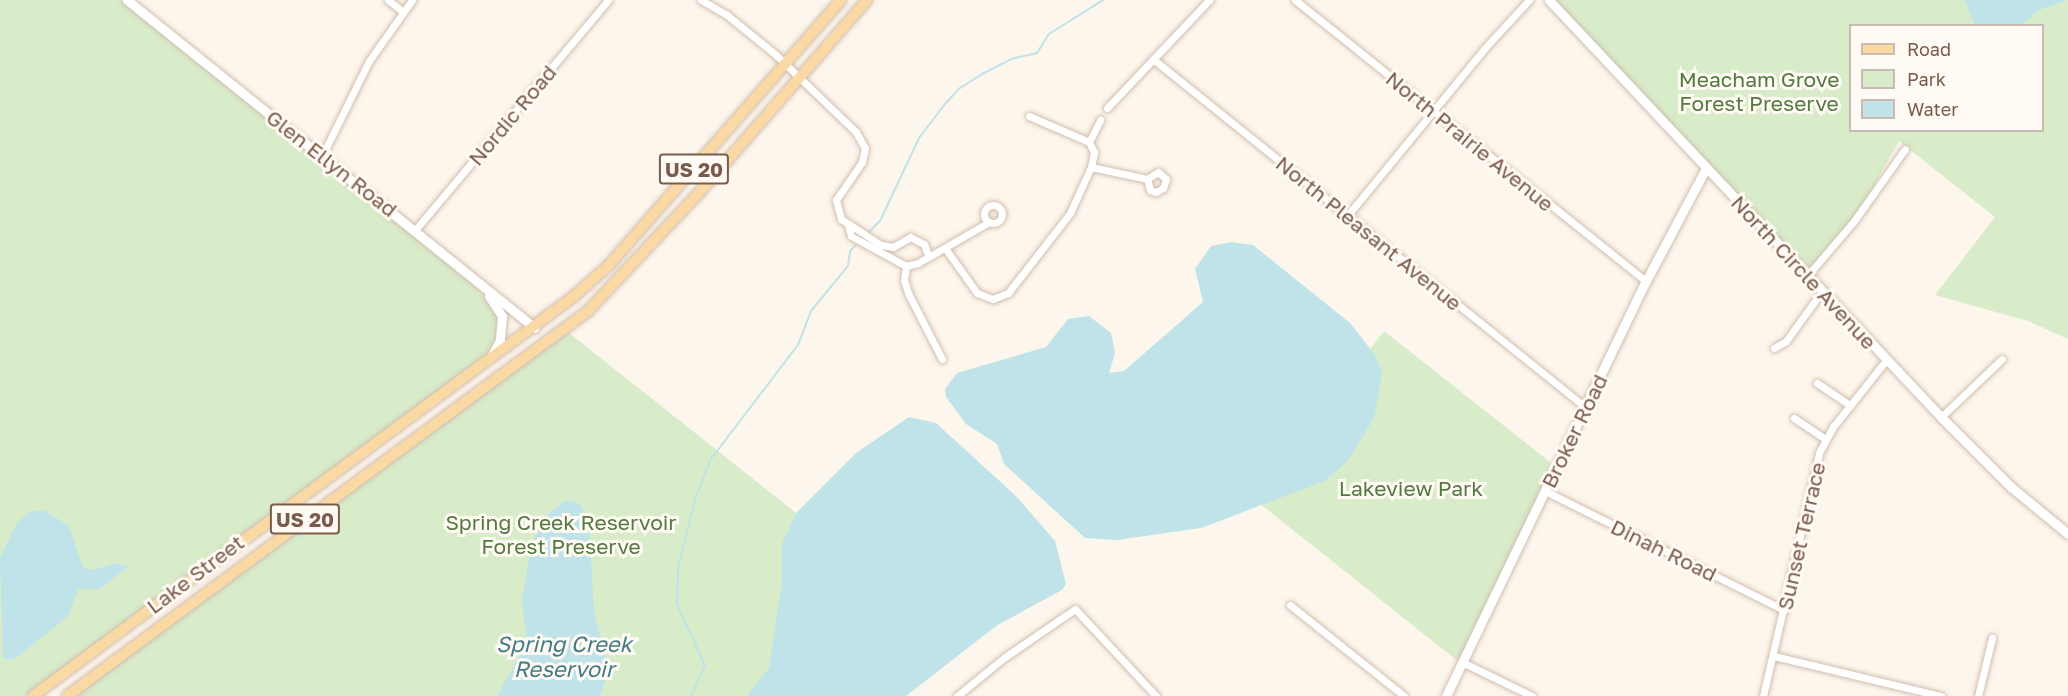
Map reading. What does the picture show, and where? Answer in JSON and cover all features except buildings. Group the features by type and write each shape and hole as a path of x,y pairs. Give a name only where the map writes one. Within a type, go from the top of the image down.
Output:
{"main road":[{"name":"US 20","path":"536,328 609,265 841,0"},
{"name":"US 20","path":"543,344 588,310 623,276 867,0"},
{"path":"536,328 543,344"},
{"name":"Lake Street","path":"33,696 124,627 536,328"},
{"name":"Lake Street","path":"67,696 543,344"},
{"path":"124,627 136,644"}],"street":[{"name":"Glen Ellyn Road","path":"127,0 416,229 480,285 536,328"},
{"path":"388,0 402,11"},
{"path":"322,156 358,80 402,11 412,0"},
{"name":"Nordic Road","path":"416,229 608,0"},
{"path":"701,0 727,15 785,64 856,132 865,148 862,162 836,200 841,219 892,247 910,237 924,244 928,255"},
{"path":"1107,108 1209,0"},
{"name":"North Prairie Avenue","path":"1295,0 1646,281"},
{"path":"1347,216 1432,111 1529,0"},
{"name":"North Circle Avenue","path":"1549,0 1941,417 2011,487 2068,534"},
{"name":"North Pleasant Avenue","path":"1153,59 1585,407"},
{"path":"945,248 977,293 993,299 1008,293 1070,213 1091,166 1094,152 1089,142 1029,116"},
{"path":"1089,142 1100,120"},
{"path":"1808,275 1854,221 1905,149"},
{"path":"1091,166 1147,179"},
{"name":"Broker Road","path":"1446,696 1646,281 1706,168"},
{"path":"848,224 856,239 906,266 918,263 928,255 945,248 989,222"},
{"path":"906,266 904,280 909,295 942,359"},
{"path":"480,285 502,316 500,340 488,362"},
{"path":"1774,348 1786,341 1822,291"},
{"name":"Sunset Terrace","path":"1763,696 1774,656 1812,473 1826,439 1887,359"},
{"path":"1941,417 2002,359"},
{"path":"1817,382 1850,405"},
{"path":"1794,418 1826,439"},
{"name":"Dinah Road","path":"1545,491 1784,610"},
{"path":"1290,605 1404,696"},
{"path":"957,696 1005,657 1075,609 1156,696"},
{"path":"1978,696 1992,638"},
{"path":"1774,656 1941,696"},
{"path":"1462,662 1532,696"}],"green space":[{"path":"0,0 121,0 413,232 478,289 496,314 498,325 496,340 485,359 32,696 0,696"},
{"name":"Meacham Grove Forest Preserve","path":"1549,0 2068,0 2068,339 2028,321 1935,295 1995,217 1899,141 1854,221 1808,275"},
{"name":"Spring Creek Reservoir Forest Preserve","path":"564,329 796,513 784,598 763,696 68,696"},
{"name":"Lakeview Park","path":"1384,331 1555,466 1459,662 1254,499"}],"water":[{"path":"1965,0 2068,0 2039,10 2022,24 1974,24"},
{"path":"1231,242 1253,245 1350,323 1376,356 1382,372 1374,418 1349,459 1325,481 1201,528 1117,540 1085,538 1004,464 997,444 966,424 946,397 945,389 957,373 1046,347 1068,319 1089,316 1111,333 1115,353 1109,373 1124,371 1203,302 1195,269 1211,246"},
{"path":"909,417 936,423 1016,496 1055,541 1066,584 1062,590 996,626 906,696 747,696 769,668 782,582 782,544 796,513 856,453"},
{"name":"Spring Creek Reservoir","path":"564,501 574,501 582,507 589,525 594,612 607,661 605,682 600,696 497,696 527,642 522,600 531,545 545,517"},
{"path":"44,510 69,526 83,568 94,570 116,563 129,566 100,589 78,589 68,616 15,659 3,659 0,558 17,523 29,512"}],"waterway":[{"path":"691,696 705,666 677,604 678,568 696,496 711,459 798,345 811,311 848,266 850,251 880,221 919,138 945,104 960,88 982,74 1011,59 1037,53 1049,34 1103,0"}]}
